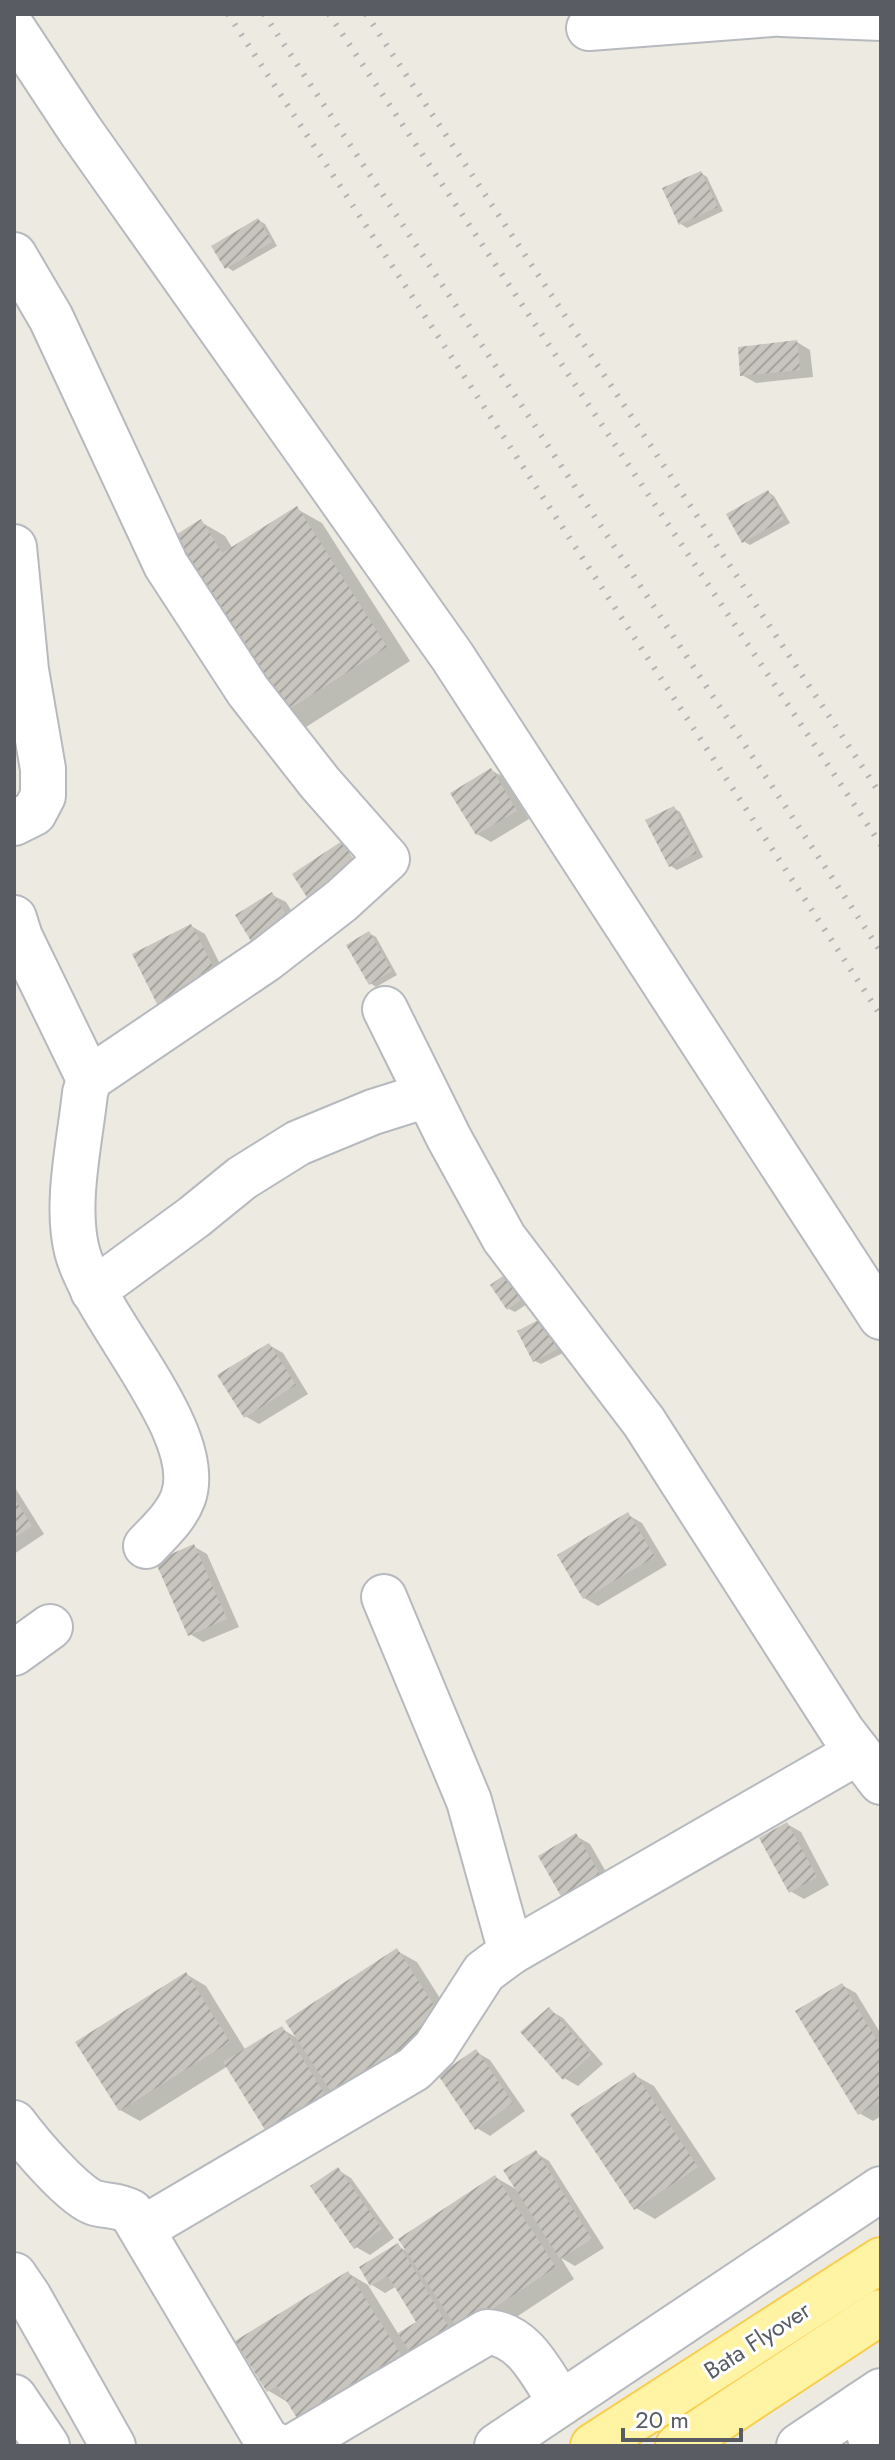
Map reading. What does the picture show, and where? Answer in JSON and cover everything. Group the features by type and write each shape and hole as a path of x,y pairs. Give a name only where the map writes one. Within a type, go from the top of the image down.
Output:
{"main road":[{"name":"Bata Flyover","path":"593,2446 881,2260"},
{"name":"Bata Flyover","path":"678,2446 881,2312"}],"street":[{"path":"589,28 772,14"},
{"path":"781,14 881,18"},
{"path":"14,30 80,130 452,656 881,1317"},
{"path":"14,255 51,318 166,565 248,691 320,783 387,859 341,901 265,960 89,1079 73,1202 76,1248 85,1277 175,1430 185,1464 183,1497 169,1522 146,1546"},
{"path":"14,547 20,671 43,769 43,796 34,813 14,823"},
{"path":"14,918 20,937 89,1079"},
{"path":"142,2229 414,2069 435,2048 484,1972 511,1952 870,1767 842,1731 644,1422 504,1238 385,1009"},
{"path":"93,1291 242,1178 298,1143 373,1112 427,1095"},
{"path":"384,1597 469,1801 511,1952"},
{"path":"14,1653 50,1627"},
{"path":"14,2123 78,2195 95,2203 117,2204 131,2212 274,2445 487,2332 499,2333 522,2345 561,2403"},
{"path":"497,2446 881,2189"},
{"path":"14,2275 113,2446"},
{"path":"14,2397 47,2446"},
{"path":"799,2446 870,2398"},
{"path":"870,2398 873,2446"}],"building":[{"path":"701,171 718,207 679,225 662,188"},
{"path":"258,218 272,242 225,269 211,246"},
{"path":"797,340 800,370 740,376 738,347"},
{"path":"768,490 784,519 742,543 726,514"},
{"path":"297,506 387,647 280,715 169,539 201,519 222,553"},
{"path":"491,768 517,811 476,835 450,793"},
{"path":"674,806 697,853 669,867 645,820"},
{"path":"342,841 360,869 310,902 292,874"},
{"path":"272,892 294,928 257,951 235,915"},
{"path":"191,924 219,978 159,1008 132,954"},
{"path":"369,931 392,971 369,985 346,945"},
{"path":"510,1271 528,1295 507,1310 490,1285"},
{"path":"544,1317 560,1348 533,1362 517,1331"},
{"path":"269,1343 296,1385 244,1418 217,1375"},
{"path":"14,1498 32,1526 14,1538"},
{"path":"628,1512 655,1557 583,1599 557,1555"},
{"path":"194,1544 227,1619 188,1636 155,1561"},
{"path":"787,1822 817,1877 789,1893 759,1838"},
{"path":"576,1833 601,1876 562,1898 538,1856"},
{"path":"397,1948 446,2024 334,2096 285,2021"},
{"path":"186,1972 230,2042 119,2111 75,2042"},
{"path":"842,1983 881,2047 881,2100 858,2115 795,2011"},
{"path":"549,2007 591,2055 563,2080 520,2032"},
{"path":"282,2026 331,2104 272,2141 223,2062"},
{"path":"476,2049 513,2103 475,2130 438,2075"},
{"path":"634,2072 698,2167 634,2210 570,2114"},
{"path":"536,2150 592,2239 560,2259 503,2170"},
{"path":"338,2167 382,2229 354,2249 310,2186"},
{"path":"495,2175 556,2267 459,2331 398,2239"},
{"path":"398,2243 456,2339 416,2363 398,2333 416,2322 388,2276 370,2286 359,2267"},
{"path":"348,2271 408,2366 305,2431 277,2386 267,2392 235,2341"}],"railway":[{"path":"228,14 881,1016"},
{"path":"264,14 881,952"},
{"path":"329,14 881,845"},
{"path":"366,14 881,795"}]}
